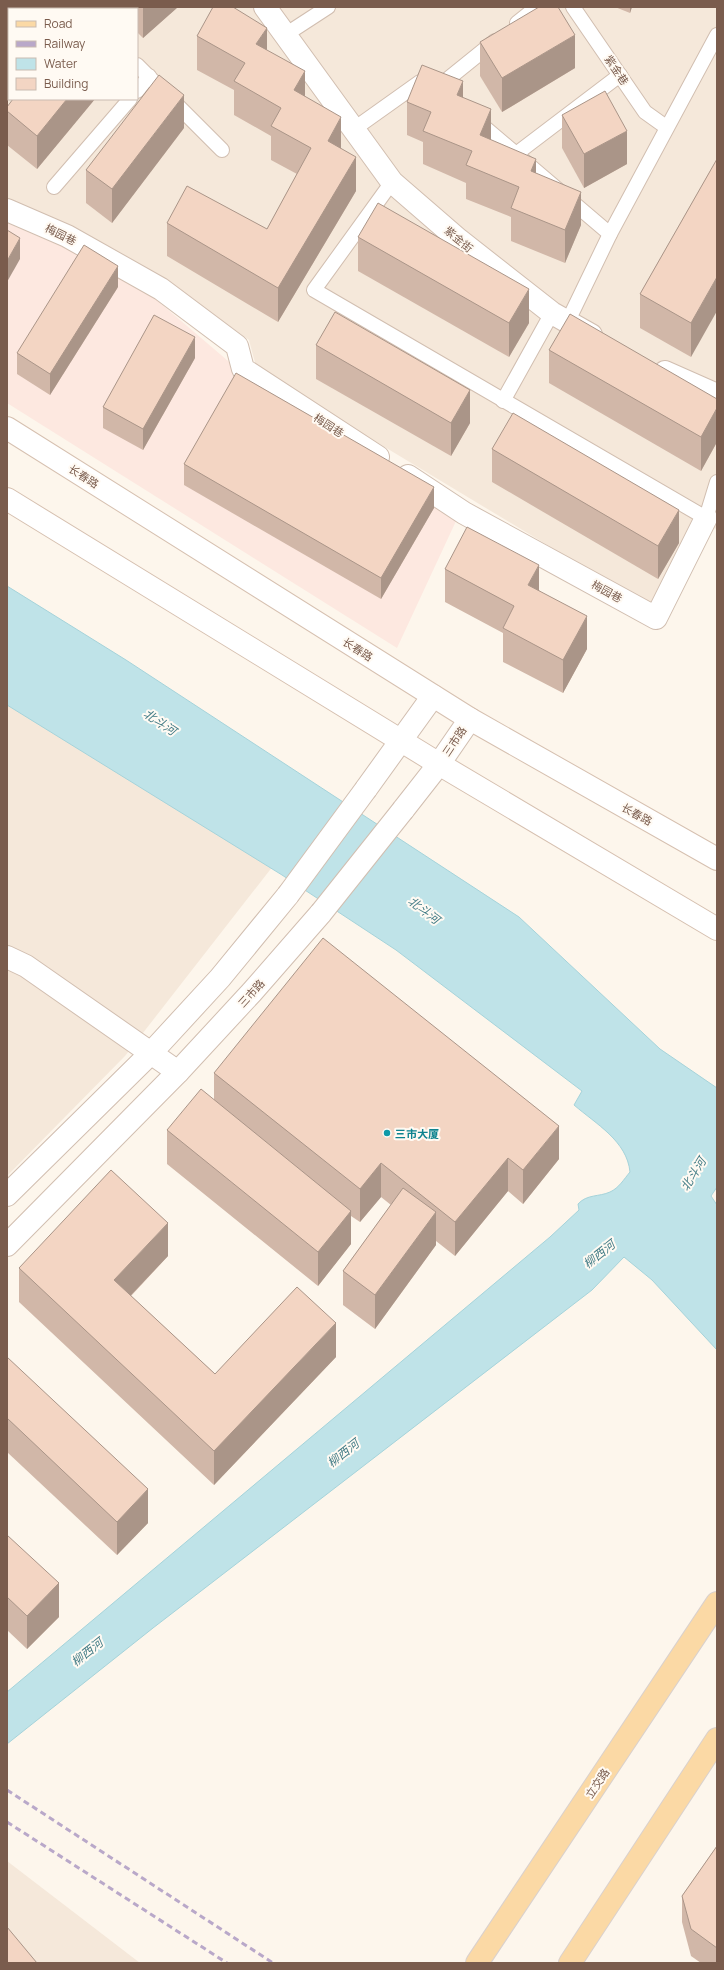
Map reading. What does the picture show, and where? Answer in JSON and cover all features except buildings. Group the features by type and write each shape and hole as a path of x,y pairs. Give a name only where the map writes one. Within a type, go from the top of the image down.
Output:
{"main road":[{"name":"立交路","path":"477,1963 717,1603"},
{"path":"570,1963 717,1739"}],"street":[{"name":"紫金街","path":"265,7 392,182 459,240 559,318 609,344"},
{"name":"梅园巷","path":"7,210 67,236 161,290 237,346 243,370 464,513 656,618 706,518"},
{"path":"644,361 717,395"},
{"name":"长春路","path":"7,428 470,719 717,859"},
{"path":"7,498 439,764 717,929"},
{"path":"7,1195 151,1053 220,978 288,895 402,741 433,696"},
{"name":"三市路","path":"7,1245 178,1072 252,992 320,913 403,810 439,764 470,719"},
{"path":"7,957 26,966 178,1072"}],"lane":[{"path":"286,35 328,7"},
{"path":"438,87 537,7"},
{"name":"紫金巷","path":"573,7 646,112 666,127"},
{"path":"503,401 559,318 610,234 717,34"},
{"path":"138,66 222,150"},
{"path":"516,154 620,75"},
{"path":"138,89 149,76"},
{"path":"354,129 420,82 438,87 450,98"},
{"path":"54,187 129,100"},
{"path":"468,113 610,234"},
{"path":"392,182 314,290 706,518 717,482"}],"shaded area":[{"path":"7,7 717,7 717,529 694,523 650,607 257,370 249,340 177,288 74,229 7,199"},
{"path":"7,223 126,274 261,389 463,506 397,648 7,403"},
{"path":"7,699 280,857 125,1056 7,1176"},
{"path":"7,1861 140,1963 7,1963"}],"water":[{"path":"7,586 126,660 519,917 660,1049 717,1088 717,1187 711,1196 717,1205 717,1350 652,1280 624,1257 592,1290 153,1628 7,1744 7,1692 550,1237 579,1210 578,1204 589,1197 606,1194 613,1190 630,1172 628,1161 617,1142 601,1126 574,1105 582,1091 396,950 282,875 7,705"}],"railway":[{"path":"7,1790 273,1963"},
{"path":"7,1822 227,1963"}],"place":[{"name":"三市大厦","path":"387,1133"}],"water label":[{"name":"北斗河","path":"160,722"},
{"name":"北斗河","path":"424,910"},
{"name":"北斗河","path":"693,1174"},
{"name":"柳西河","path":"599,1254"},
{"name":"柳西河","path":"343,1453"},
{"name":"柳西河","path":"87,1652"}]}
